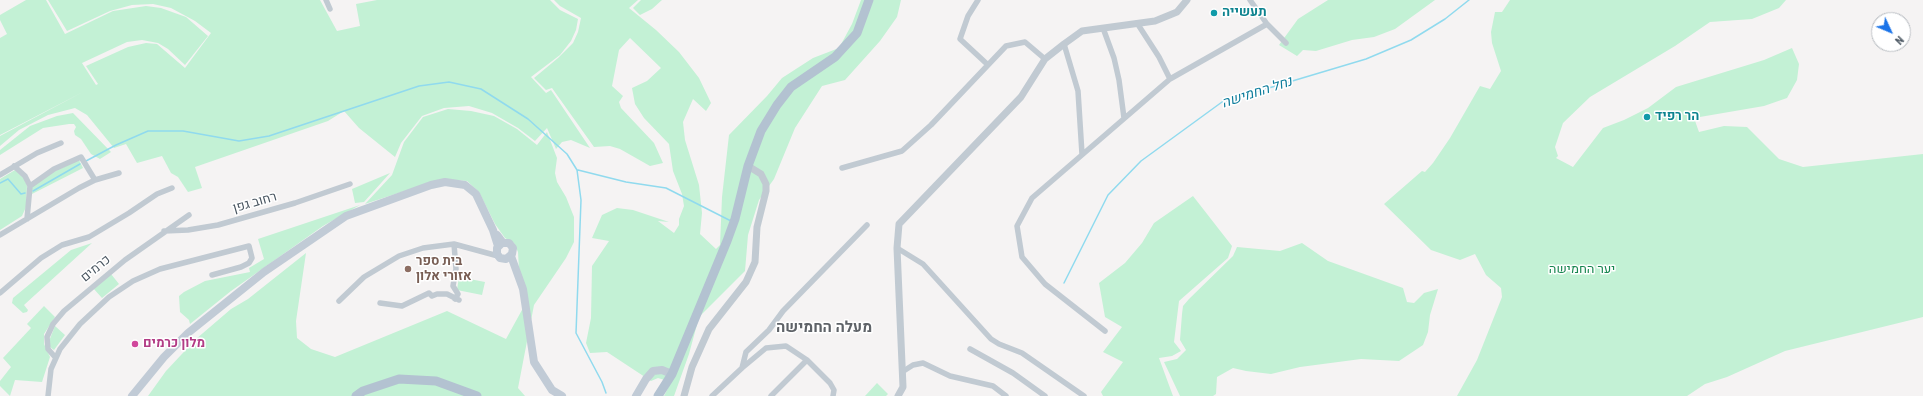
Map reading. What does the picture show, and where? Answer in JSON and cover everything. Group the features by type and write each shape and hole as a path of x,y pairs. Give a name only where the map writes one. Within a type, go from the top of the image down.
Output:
{"main road":[{"path":"658,396 672,374 728,241 748,166 761,131 777,105 791,87 835,57 856,33 869,0"},
{"path":"132,396 164,357 188,332 264,272 346,216 431,185 453,183 465,185 476,194 500,244"},
{"path":"500,244 507,243 512,246 513,252 504,257"},
{"path":"500,244 496,251 516,270 523,290 534,362 552,390 562,396"},
{"path":"636,396 646,379 653,372 662,370 672,374"},
{"path":"356,396 363,391 399,379 436,381 477,396"}],"street":[{"path":"326,0 330,9"},
{"path":"978,0 968,16 960,39 987,64"},
{"path":"899,396 903,387 897,248 899,224 1021,97 1045,59 1064,44 1082,31 1154,21 1177,12 1187,0"},
{"path":"1250,0 1267,24 1286,43"},
{"path":"1137,23 1159,58 1170,80"},
{"path":"1105,331 1045,284 1022,257 1017,226 1032,198 1170,80 1267,24"},
{"path":"1103,28 1114,58 1119,80 1124,118"},
{"path":"842,168 902,151 931,124 987,64 1006,46 1025,42 1045,59"},
{"path":"1064,44 1078,91 1082,154"},
{"path":"0,175 37,153 62,143"},
{"path":"30,186 54,169 81,157 95,180"},
{"path":"14,166 25,176 30,186 27,218"},
{"path":"684,396 692,367 709,329 746,282 753,269 757,254 758,222 766,191 766,184 761,174 748,166"},
{"path":"0,235 95,180 119,173"},
{"name":"רחוב גפן","path":"164,231 188,230 218,225 295,203 350,184"},
{"path":"0,293 39,260 62,245 89,236 129,213 157,194 172,188"},
{"name":"כרמים","path":"55,357 48,349 46,340 51,329 60,316 109,272 188,215"},
{"path":"742,368 746,352 769,330 783,310 867,225"},
{"path":"380,303 402,306 429,293 432,296 437,294 447,294 457,300 458,294 453,286 456,268 454,244"},
{"path":"339,301 364,277 400,256 423,248 454,244 504,257"},
{"path":"48,396 50,374 55,357 67,339 89,315 109,297 133,281 173,264 249,246 252,258 249,263 241,267 212,274"},
{"path":"897,248 923,264 991,339 999,344 1022,353 1084,396"},
{"path":"712,396 766,348 777,346 786,346 808,360 833,387 833,396"},
{"path":"970,350 1013,373 1045,396"},
{"path":"771,396 808,360"},
{"path":"902,372 913,366 923,364 950,376 993,386 1006,396"}],"green space":[{"path":"26,0 46,0 65,34 113,11 146,6 161,8 186,17 208,36 185,65 168,49 158,43 142,40 127,42 82,63 96,85 98,84 86,66 128,47 146,43 157,44 185,68 211,33 195,21 171,8 153,4 132,5 110,11 67,31 48,0 320,0 337,31 360,26 356,4 377,0 550,0 560,10 578,19 576,30 571,41 560,55 531,77 546,93 551,90 590,148 571,140 562,142 556,149 547,128 535,141 518,128 492,113 469,106 444,108 422,116 401,143 395,157 359,128 344,111 328,121 195,167 202,188 188,192 178,177 171,173 162,156 137,163 126,144 114,148 87,115 75,108 48,115 19,130 0,146 0,136 83,92 0,135 0,38 7,34 0,20 0,15"},
{"path":"554,0 638,0 629,8 656,30 679,52 699,78 711,103 706,111 693,99 683,122 685,140 699,185 702,213 700,234 716,249 720,245 722,197 729,135 767,96 782,78 813,58 839,48 852,24 861,0 901,0 897,17 880,41 845,80 822,86 795,128 774,179 759,200 748,235 745,271 699,317 689,354 674,396 664,396 671,382 658,378 651,381 607,352 590,353 586,343 591,318 592,266 609,241 592,238 602,215 617,208 633,210 669,222 658,221 674,233 679,225 679,219 684,206 682,194 673,171 669,144 644,118 635,104 632,88 647,81 661,68 630,38 619,50 612,86 623,96 619,102 621,108 654,143 663,163 650,166 620,149 610,146 594,147 552,88 546,90 534,78 573,43 578,32 581,18 560,6"},
{"path":"641,0 662,0 652,9 640,15 633,8"},
{"path":"1328,0 1435,0 1395,29 1374,37 1352,40 1316,51 1303,50 1297,56 1279,45 1298,19"},
{"name":"יער החמישה","path":"1510,0 1786,0 1779,8 1752,19 1710,22 1675,46 1590,97 1563,123 1555,147 1558,156 1556,158 1573,167 1603,128 1624,120 1648,108 1676,87 1764,60 1792,48 1799,64 1797,80 1787,98 1764,106 1694,118 1699,132 1724,126 1747,127 1779,159 1803,167 1923,154 1923,317 1785,351 1727,377 1705,384 1687,396 1457,396 1477,360 1502,297 1501,288 1486,275 1475,254 1460,260 1431,250 1384,204 1422,171 1425,172 1433,163 1450,138 1480,86 1490,89 1501,71 1492,43 1491,32 1495,12 1502,12"},
{"path":"448,109 471,111 494,116 517,129 537,145 547,132 557,158 555,173 557,182 566,197 574,217 574,242 566,258 534,305 518,388 525,396 148,396 166,371 196,339 231,309 248,299 306,253 296,321 297,338 311,349 335,357 447,311 506,339 528,299 519,270 518,252 514,243 505,238 495,224 479,192 467,181 441,179 365,204 392,175 404,142 423,117"},
{"path":"73,113 111,152 100,159 91,154 81,139 75,135 74,131 76,127 74,124 69,124 43,128 0,155 0,150 30,126 57,116"},
{"path":"79,160 83,168 32,194 31,187 49,174"},
{"path":"15,170 24,178 27,186 26,207 22,216 0,230 0,179"},
{"path":"390,173 364,202 355,203 352,189"},
{"path":"1193,196 1232,246 1228,258 1179,301 1174,342 1181,351 1172,356 1159,358 1173,396 1103,396 1101,392 1123,362 1103,352 1122,327 1105,317 1099,283 1125,263 1142,243 1154,223"},
{"path":"360,205 323,226 231,291 190,324 189,320 180,312 179,296 184,292 205,281 250,272 249,268 264,259 258,239"},
{"path":"92,243 24,305 28,310 27,312 23,313 12,303 13,298 71,250"},
{"path":"1302,243 1328,261 1403,288 1407,302 1414,303 1424,293 1438,289 1430,315 1428,332 1423,345 1399,361 1361,359 1300,367 1271,374 1233,368 1217,377 1216,394 1213,396 1180,396 1164,362 1177,359 1186,350 1180,340 1183,306 1233,256 1237,247 1280,251"},
{"path":"111,274 119,284 102,298 93,288"},
{"path":"459,277 485,282 482,295 457,290"},
{"path":"44,306 55,317 44,334 44,344 50,357 42,382 15,380 10,396 0,386 0,381 11,367 3,358 31,328 27,324"},
{"path":"55,326 65,335 54,350 50,347 49,341"},
{"path":"877,383 888,394 886,396 865,396"}],"waterway":[{"name":"נחל החמישה","path":"1064,283 1108,195 1141,161 1222,102 1366,59 1411,40 1445,19 1469,0"},
{"path":"86,161 116,145 148,131 183,131 239,141 269,136 419,86 449,82 481,89 528,119 567,154 577,170 581,200 576,333 602,382 606,393"},
{"path":"33,191 80,164"},
{"path":"578,170 626,182 666,188 731,221"},
{"path":"0,183 8,179 21,194 25,193"}],"place":[{"name":"תעשייה","path":"1214,13"},
{"name":"הר רפיד","path":"1647,117"},
{"name":"בית ספר אזורי אלון","path":"408,269"},
{"name":"מלון כרמים","path":"135,344"}],"district":[{"name":"מעלה החמישה","path":"824,328"}]}
